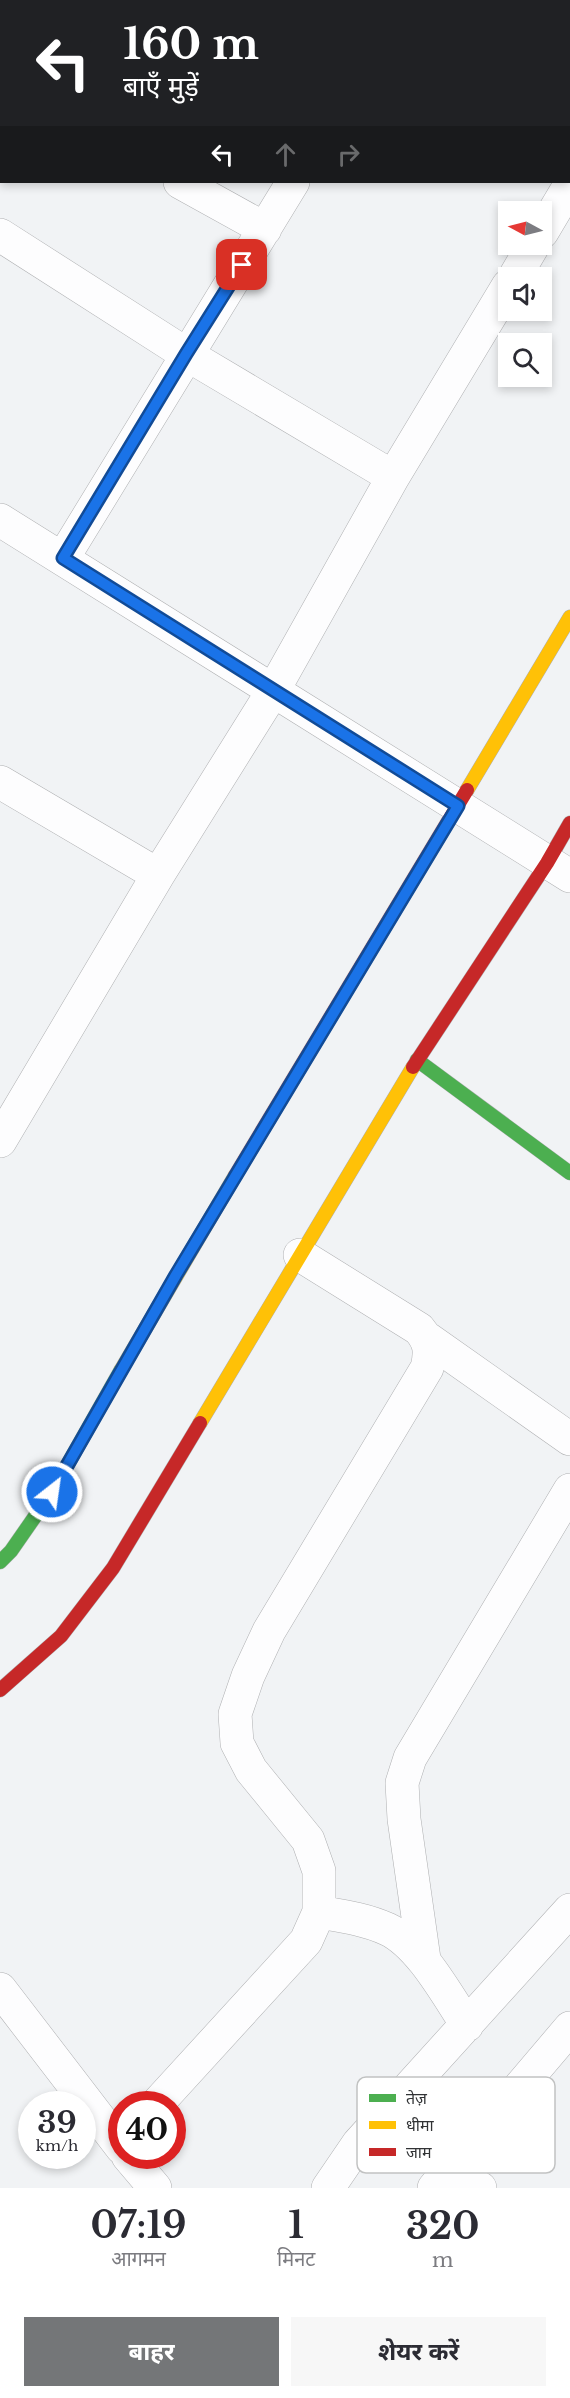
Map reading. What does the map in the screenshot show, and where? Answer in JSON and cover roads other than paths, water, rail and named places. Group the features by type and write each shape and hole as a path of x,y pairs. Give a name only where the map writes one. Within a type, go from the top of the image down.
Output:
{"street":[{"path":"182,183 265,229"},
{"path":"63,558 292,183"},
{"path":"552,215 570,185"},
{"path":"0,234 186,354 393,477"},
{"path":"0,1140 158,875 273,691 393,477 498,303"},
{"path":"0,520 558,870"},
{"path":"0,1562 11,1551 52,1492 176,1275 570,617"},
{"path":"0,782 158,875"},
{"path":"0,1690 61,1636 113,1568 417,1059 558,870 570,824"},
{"path":"417,1059 570,1173"},
{"path":"300,1255 419,1329 428,1339 570,1438"},
{"path":"169,2091 306,1941 319,1912 319,1871 308,1840 251,1770 237,1743 235,1714 248,1676 269,1630 427,1368 431,1353 428,1339"},
{"path":"424,1959 404,1819 402,1784 410,1758 570,1490"},
{"path":"419,2077 570,1910"},
{"path":"319,1912 357,1918 389,1930 424,1959 467,2025"},
{"path":"0,1989 108,2129"},
{"path":"528,2077 570,2028"},
{"path":"328,2188 357,2145"},
{"path":"140,2169 155,2188"},
{"path":"440,2180 480,2188"}]}
